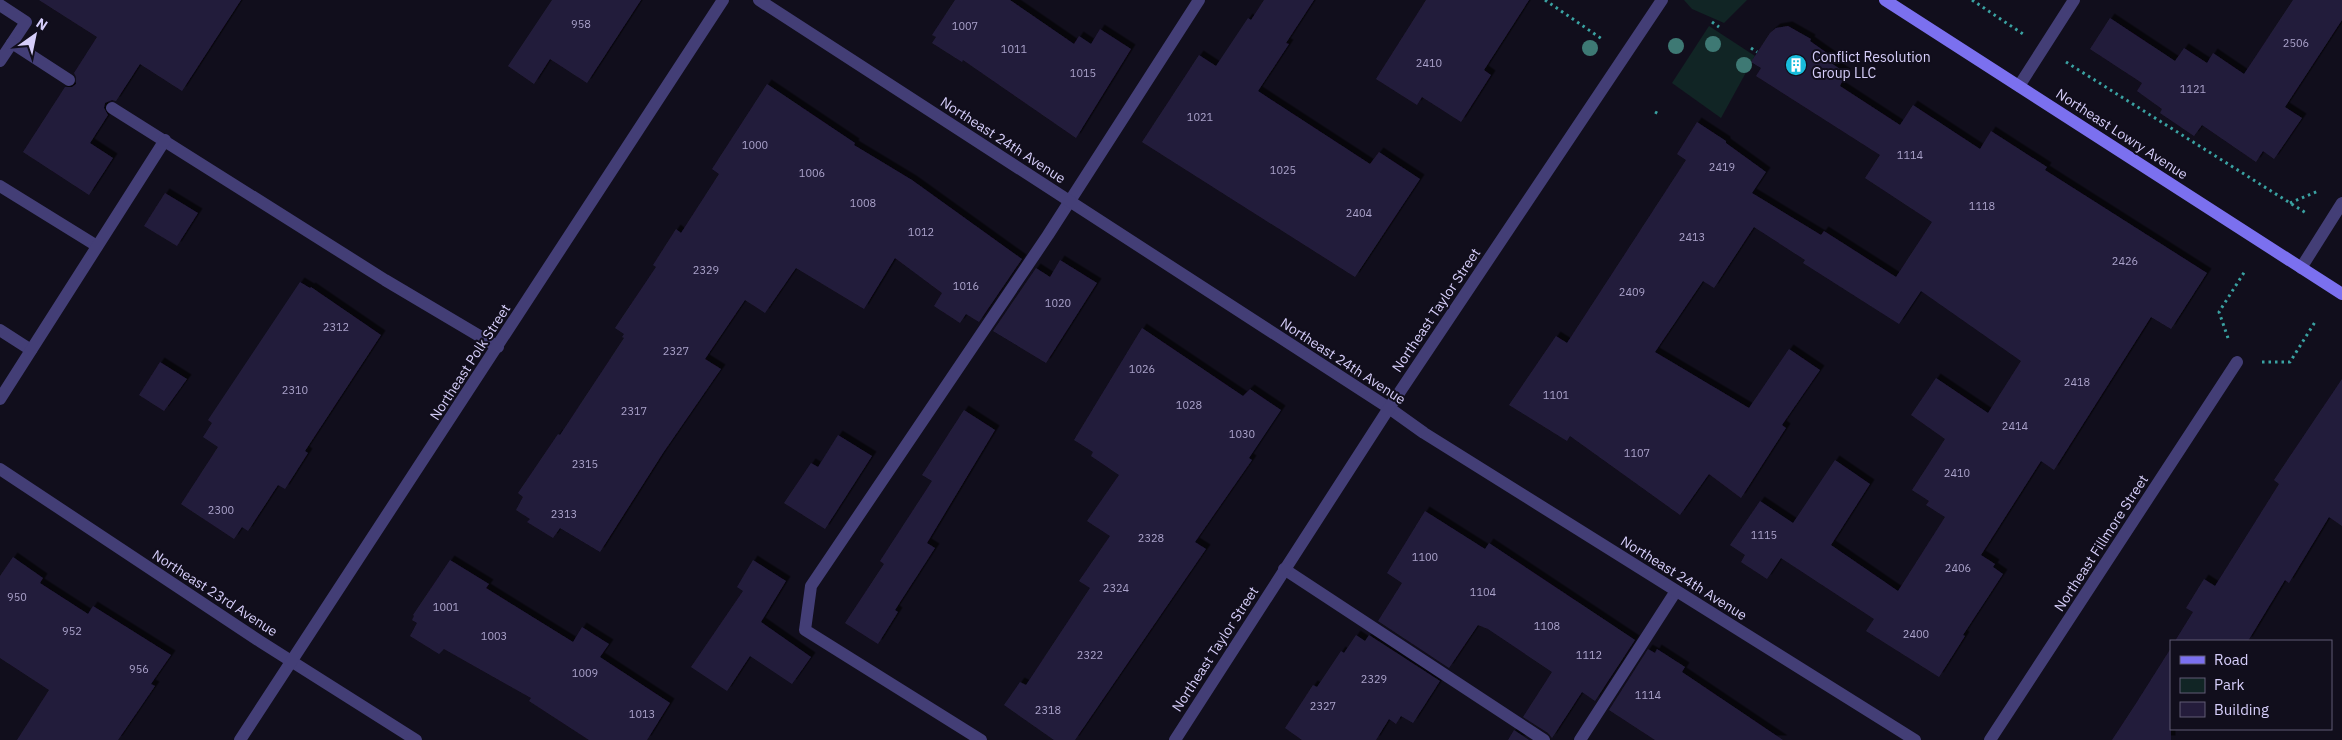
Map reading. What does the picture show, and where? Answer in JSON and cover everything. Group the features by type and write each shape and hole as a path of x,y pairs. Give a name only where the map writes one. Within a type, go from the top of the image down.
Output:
{"main road":[{"name":"Northeast Lowry Avenue","path":"1885,0 2342,294"}],"street":[{"name":"Northeast Polk Street","path":"240,740 724,0"},
{"name":"Northeast 24th Avenue","path":"759,0 1424,432 1915,740"},
{"path":"981,740 806,630 811,586 1070,201 1199,0"},
{"name":"Northeast Taylor Street","path":"1175,740 1389,408 1662,0"},
{"path":"2019,86 2074,0"},
{"path":"0,5 26,22 0,61"},
{"path":"12,43 69,80"},
{"path":"112,108 385,280 498,347"},
{"path":"0,399 165,140"},
{"path":"0,186 97,246"},
{"path":"2301,268 2342,203"},
{"path":"0,330 31,350"},
{"name":"Northeast Fillmore Street","path":"1990,740 2237,362"},
{"name":"Northeast 23rd Avenue","path":"0,469 292,662 416,740"},
{"path":"1284,570 1544,740"},
{"path":"1580,740 1676,591"}],"path":[{"path":"1545,0 1602,39"},
{"path":"1972,0 2289,203 2328,224"},
{"path":"1712,22 1720,27"},
{"path":"1751,48 1757,52"},
{"path":"2245,272 2219,312 2237,362 2290,362 2315,322"}],"green space":[{"path":"1684,0 1747,0 1724,23 1692,9"},
{"path":"1709,26 1755,56 1721,118 1672,83"}],"building":[{"path":"39,0 241,0 182,91 140,64 116,101 112,100 105,103 104,108 108,115 90,143 113,158 89,195 23,152 65,87 72,87 76,84 74,73 97,37"},
{"path":"552,0 641,0 587,83 550,59 534,84 508,66"},
{"path":"955,0 1010,0 1074,44 1079,36 1091,44 1100,29 1131,49 1076,138 963,60 962,62 932,43 936,37 932,35"},
{"path":"1264,0 1314,0 1286,43 1289,44 1258,91 1370,164 1379,152 1420,179 1355,277 1142,142 1199,55 1216,66 1248,18 1251,20"},
{"path":"1426,0 1529,0 1484,70 1491,75 1461,122 1422,97 1417,105 1376,79"},
{"path":"2293,0 2342,0 2342,20 2285,107 2302,118 2274,159 2263,151 2256,162 2202,125 2194,136 2160,113 2162,109 2137,91 2142,83 2090,49 2110,18 2175,61 2184,48 2207,63 2213,53 2244,74"},
{"path":"1788,26 1811,39 1810,41 1834,58 1831,63 1846,73 1840,86 1900,125 1913,105 1980,149 1991,131 2047,167 2045,170 2207,273 2171,329 2151,317 2054,470 2041,461 1981,555 1995,564 1993,567 2003,574 1963,635 1965,636 1939,677 1866,631 1874,619 1781,558 1767,579 1741,562 1745,555 1730,545 1760,501 1793,523 1835,460 1870,484 1831,545 1898,591 1945,517 1926,505 1929,501 1912,490 1945,439 1911,415 1936,378 1988,413 2021,361 1921,291 1899,324 1803,263 1805,260 1754,227 1714,288 1703,281 1655,352 1749,408 1789,349 1820,370 1782,425 1786,428 1741,498 1709,474 1680,515 1570,436 1567,441 1509,405 1556,336 1567,343 1686,160 1677,154 1697,122 1726,141 1726,143 1766,172 1752,193 1821,235 1824,231 1896,277 1932,222 1865,178 1880,155 1756,76 1761,68 1751,62 1770,33 1776,28"},
{"path":"767,84 855,143 854,145 912,180 1022,259 979,322 966,314 960,323 934,306 942,293 895,258 864,309 796,268 765,313 745,300 705,359 721,369 663,453 600,552 560,528 553,538 527,522 530,519 516,510 523,497 518,493 558,434 560,435 624,338 622,337 624,334 615,328 656,267 653,265 676,229 681,233 719,174 712,169"},
{"path":"165,193 198,213 177,246 144,226"},
{"path":"1060,260 1097,283 1046,363 993,331 1036,268 1050,277"},
{"path":"300,282 311,287 381,335 305,451 308,453 285,489 278,485 248,531 242,527 234,539 181,504 218,447 203,437 212,423 208,420"},
{"path":"1142,328 1243,396 1250,389 1281,410 1249,458 1252,460 1195,542 1206,549 1075,740 1054,740 1004,705 1020,682 1026,685 1090,588 1079,581 1110,536 1087,521 1119,475 1091,456 1093,452 1074,440"},
{"path":"160,362 187,379 164,411 139,395"},
{"path":"2342,379 2342,526 2329,517 2289,583 2285,580 2249,640 2176,640 2193,612 2186,608 2204,579 2215,586 2279,484 2274,480"},
{"path":"964,410 995,430 927,543 935,548 895,610 898,612 878,644 845,623 884,564 880,561 932,481 922,475"},
{"path":"838,435 872,456 825,529 784,503 811,463 818,467"},
{"path":"1425,511 1485,549 1489,543 1635,640 1595,701 1582,692 1552,738 1548,733 1523,717 1552,672 1488,629 1478,625 1449,668 1378,621 1402,583 1387,573"},
{"path":"13,557 43,578 40,583 88,614 93,606 171,655 151,684 155,686 118,740 17,740 49,690 0,658 0,576"},
{"path":"450,560 489,584 486,588 573,642 582,627 609,644 600,657 670,703 647,740 589,740 529,701 531,698 444,649 439,654 410,636 417,623 412,620 413,615"},
{"path":"753,560 786,581 761,622 811,657 792,684 750,656 727,691 691,667 743,591 737,587"},
{"path":"1356,635 1365,641 1369,635 1440,681 1413,723 1401,716 1396,724 1389,719 1376,740 1302,740 1285,728 1313,685 1317,687 1341,651 1344,653"},
{"path":"1648,649 1655,653 1657,649 1685,667 1682,672 1783,740 1655,740 1609,710"},
{"path":"2170,650 2171,740 2112,740"},
{"path":"1514,730 1529,740 1508,740"}],"place":[{"name":"Conflict Resolution Group LLC","path":"1796,65"}]}
